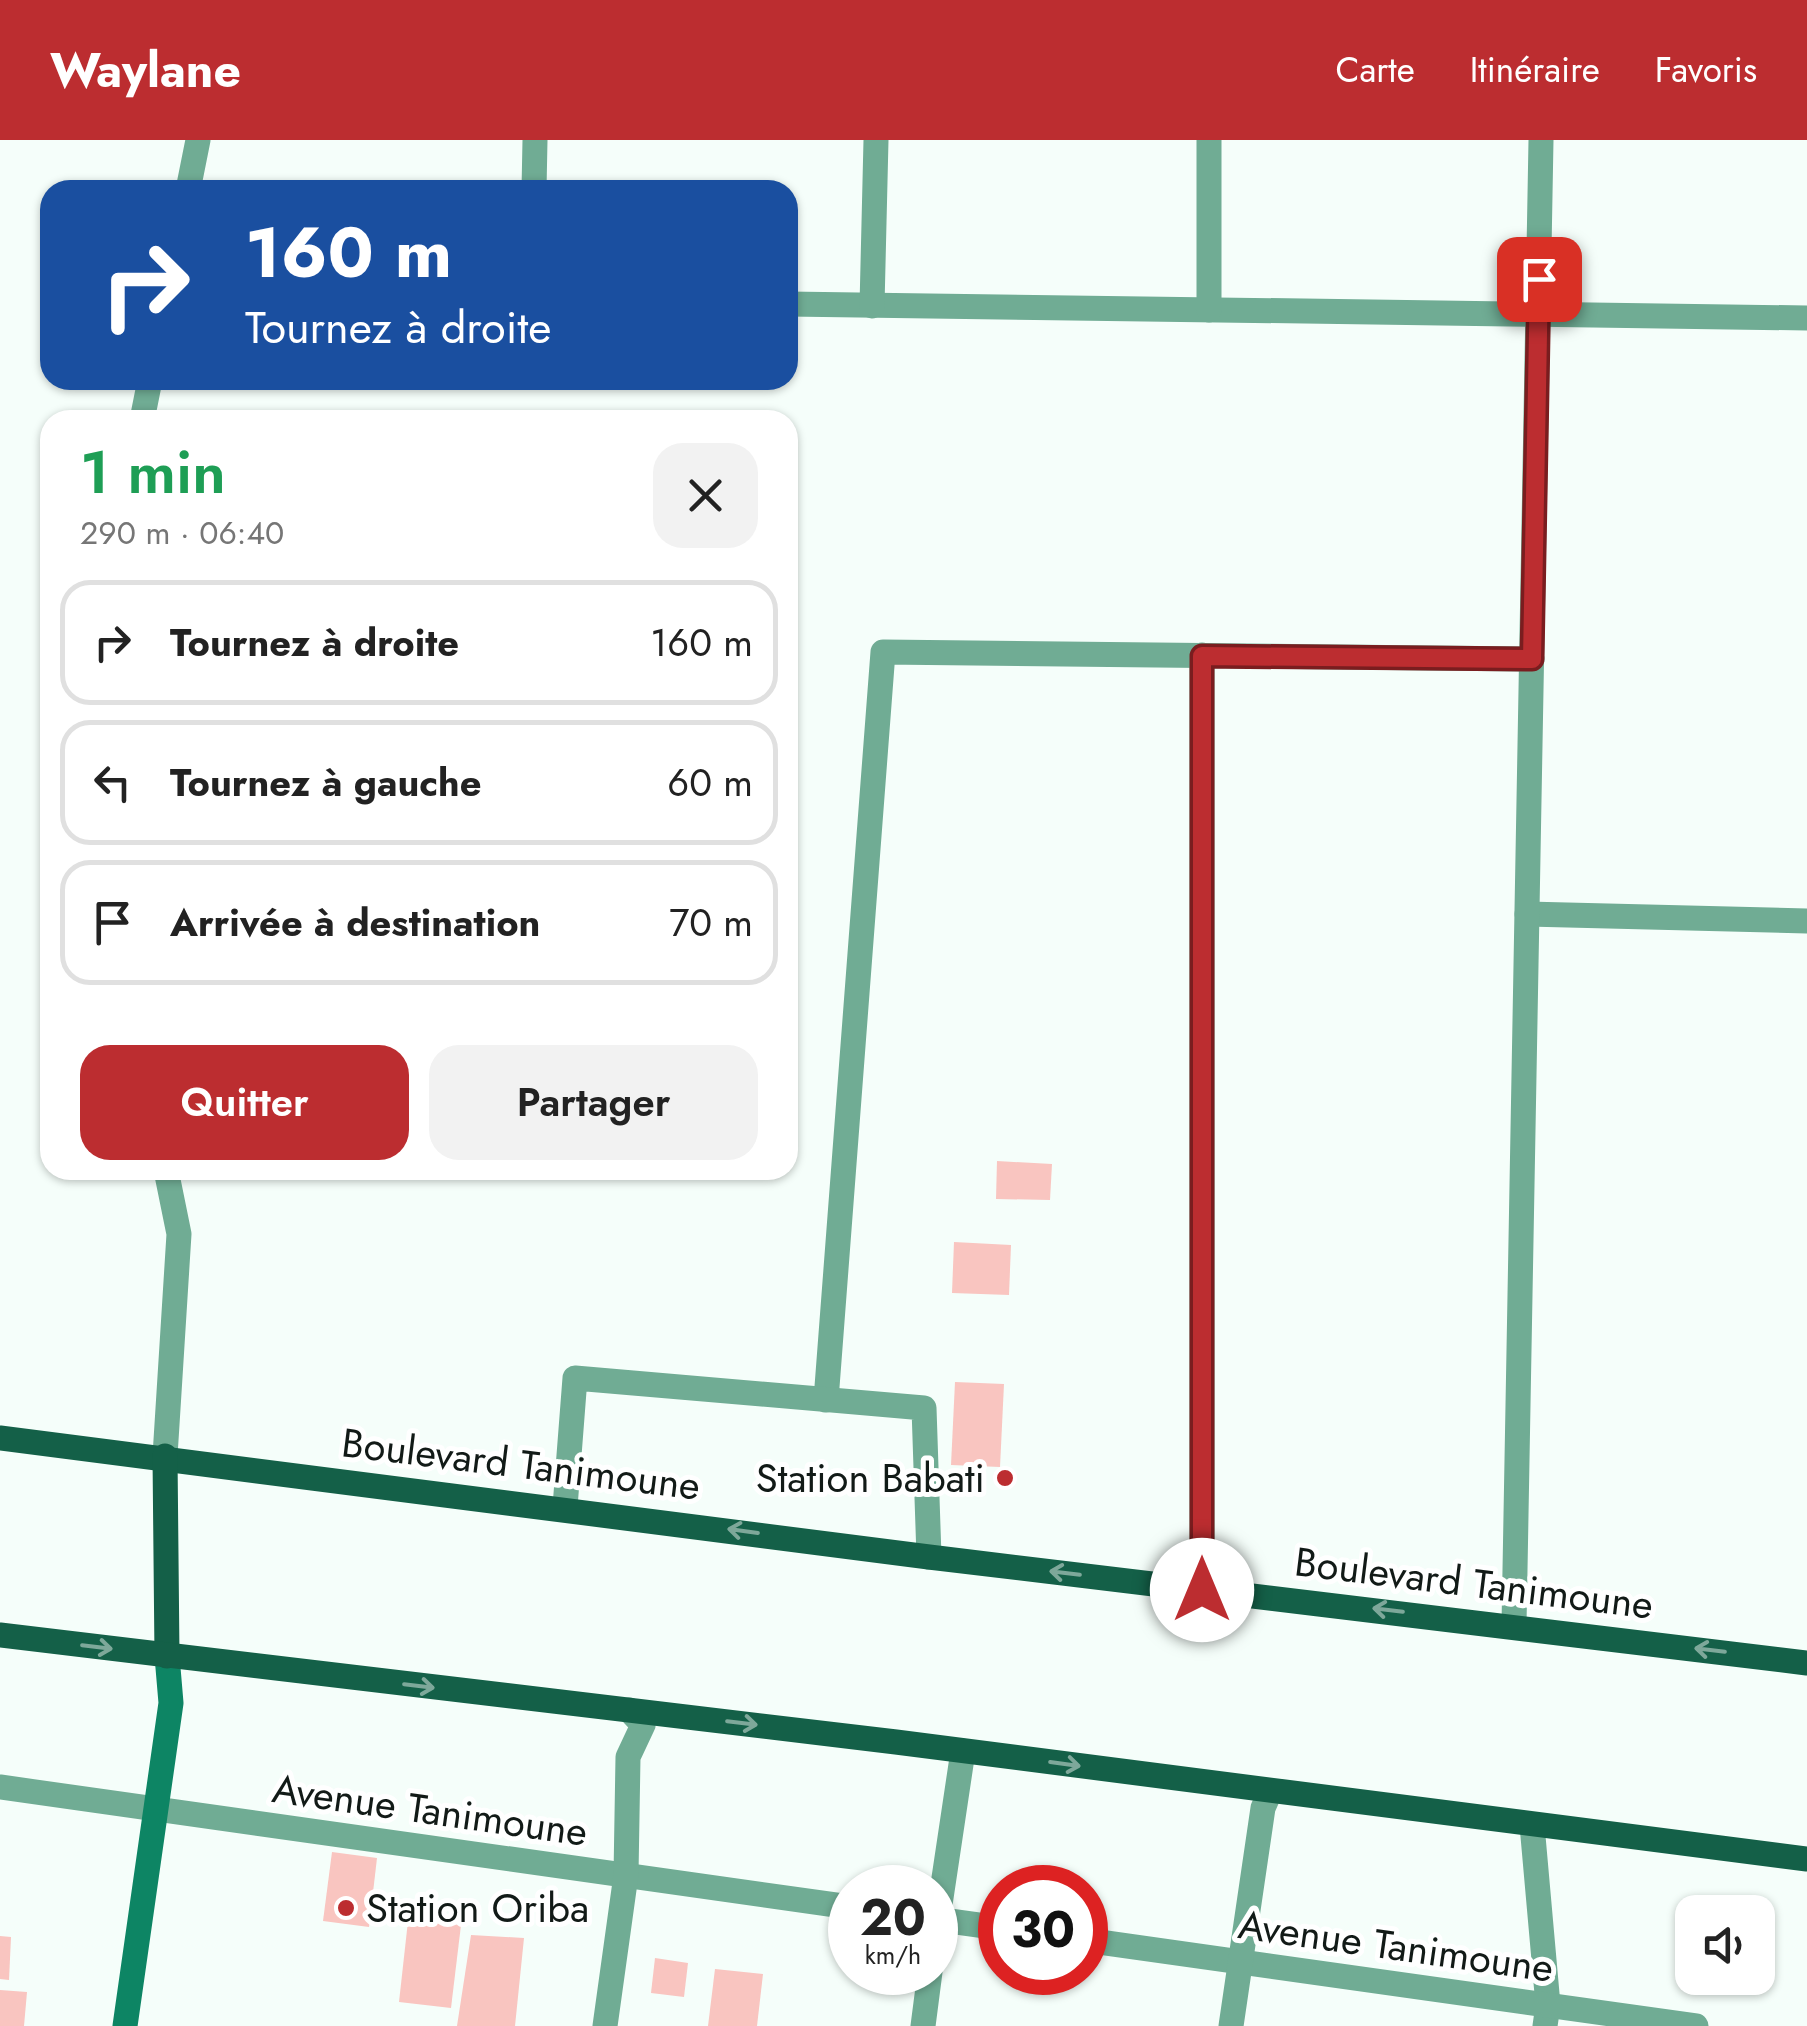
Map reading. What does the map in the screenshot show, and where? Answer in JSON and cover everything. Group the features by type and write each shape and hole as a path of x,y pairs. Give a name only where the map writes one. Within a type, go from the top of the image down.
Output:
{"main road":[{"name":"Boulevard Tanimoune","path":"0,1438 565,1507 930,1557 1807,1662"},
{"path":"125,2026 171,1704 164,1456"},
{"path":"0,1634 963,1751 1807,1860"}],"street":[{"path":"190,180 198,140"},
{"path":"534,140 534,180"},
{"path":"872,306 876,140"},
{"path":"1209,140 1209,310"},
{"path":"1514,1625 1541,140"},
{"path":"798,304 1807,318"},
{"path":"826,1400 882,652 1532,659"},
{"path":"1202,656 1202,1590"},
{"path":"1527,914 1807,921"},
{"path":"164,1456 179,1234 168,1180"},
{"path":"565,1507 574,1378 924,1408 930,1557"},
{"path":"605,2026 626,1876 628,1758 642,1725 629,1710"},
{"path":"945,1865 963,1751"},
{"name":"Avenue Tanimoune","path":"0,1787 828,1904"},
{"path":"1231,2026 1263,1808 1270,1792"},
{"path":"1532,1824 1547,2016"},
{"name":"Avenue Tanimoune","path":"1108,1943 1547,2016 1696,2026"},
{"path":"923,2026 927,1995"}],"building":[{"path":"997,1161 1052,1164 1050,1200 996,1199"},
{"path":"954,1242 1011,1245 1009,1295 952,1293"},
{"path":"955,1382 1004,1384 1000,1467 951,1465"},
{"path":"332,1852 377,1858 369,1927 323,1921"},
{"path":"408,1921 461,1925 451,2008 399,2002"},
{"path":"471,1935 524,1938 515,2026 457,2026"},
{"path":"0,1936 11,1937 9,1980 0,1979"},
{"path":"655,1958 688,1963 684,1997 651,1993"},
{"path":"715,1969 763,1974 757,2026 708,2026"},
{"path":"0,1990 27,1992 24,2026 0,2026"}],"place":[{"name":"Station Babati","path":"1005,1478"},
{"name":"Station Oriba","path":"346,1908"}],"route":[{"path":"1202,1590 1202,656 1532,659 1539,279"}]}
